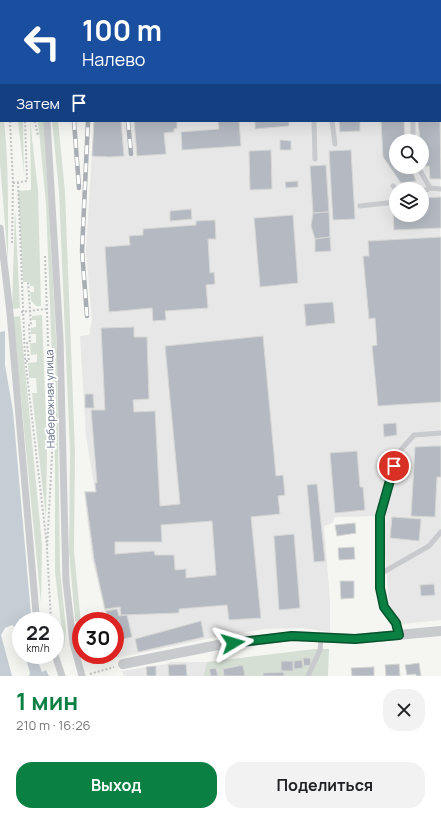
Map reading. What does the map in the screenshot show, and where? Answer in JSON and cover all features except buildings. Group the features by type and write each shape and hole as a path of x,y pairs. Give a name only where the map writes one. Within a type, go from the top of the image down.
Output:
{"street":[{"name":"Набережная улица","path":"47,122 60,338 66,573 73,643 82,676"},
{"path":"0,228 10,313 36,612"},
{"path":"124,664 218,645 292,636 321,639 355,639 441,631"},
{"path":"58,664 62,676"}],"lane":[{"path":"314,122 315,159"},
{"path":"332,122 335,144"},
{"path":"413,122 413,134"},
{"path":"422,174 430,188 441,189"},
{"path":"360,206 389,203"},
{"path":"399,635 396,623 384,607 380,588 380,516 398,454 414,435 441,433"},
{"path":"380,574 429,546 441,532"},
{"path":"308,676 320,650 321,639"}],"path":[{"path":"10,122 13,183 12,251"},
{"path":"13,183 27,181 25,122"},
{"path":"35,122 38,143"},
{"path":"18,182 22,312 44,535 47,549"},
{"path":"45,249 52,455 47,549 50,612"},
{"path":"26,361 29,361 27,342 30,341 28,282"},
{"path":"22,312 47,309"},
{"path":"82,676 124,664"}],"shaded area":[{"path":"0,122 4,122 8,191 8,261 0,163"},
{"path":"18,122 23,122 24,173"},
{"path":"30,122 38,190 41,306 36,306 31,300 30,292 34,292 34,286 30,286 30,282 23,282 18,191 31,190"},
{"path":"38,122 44,122 57,355 60,570 66,629 64,649 64,612 60,612 55,572 55,461 46,204"},
{"path":"52,122 58,122 65,192 75,452 74,551 80,612 74,612 69,552 70,452 59,191"},
{"path":"94,122 440,122 441,620 402,624 398,621 389,605 384,541 386,516 335,517 332,523 324,526 330,601 330,632 302,628 265,629 206,639 124,657 124,612 105,612 92,558 84,491 95,491 86,436 80,336 89,335 92,320 86,251"},
{"path":"15,209 20,308 12,309"},
{"path":"42,315 47,450 46,518 32,393 37,393 36,378 29,378 28,363 37,362 37,354 31,355 30,343 36,343 36,334 31,334 31,328 36,327 36,320 32,320 32,316"},
{"path":"20,316 42,545 41,603 13,317"},
{"path":"5,331 5,365 13,411 31,612 12,612 12,664 39,664 42,672 46,670 49,676 0,676 0,332"},
{"path":"315,649 329,649 328,676 203,676 207,662"},
{"path":"171,662 207,662 203,676 124,676 122,671 167,664"}],"pier":[{"path":"12,625 12,664 28,664 30,673 29,676 12,676 1,635 5,628"}],"railway":[{"path":"74,122 79,188"},
{"path":"87,316 82,251 88,122"},
{"path":"128,122 131,154"}],"route":[{"path":"233,643 292,636 321,639 355,639 399,635 396,623 384,607 380,588 380,516 394,466"}]}
